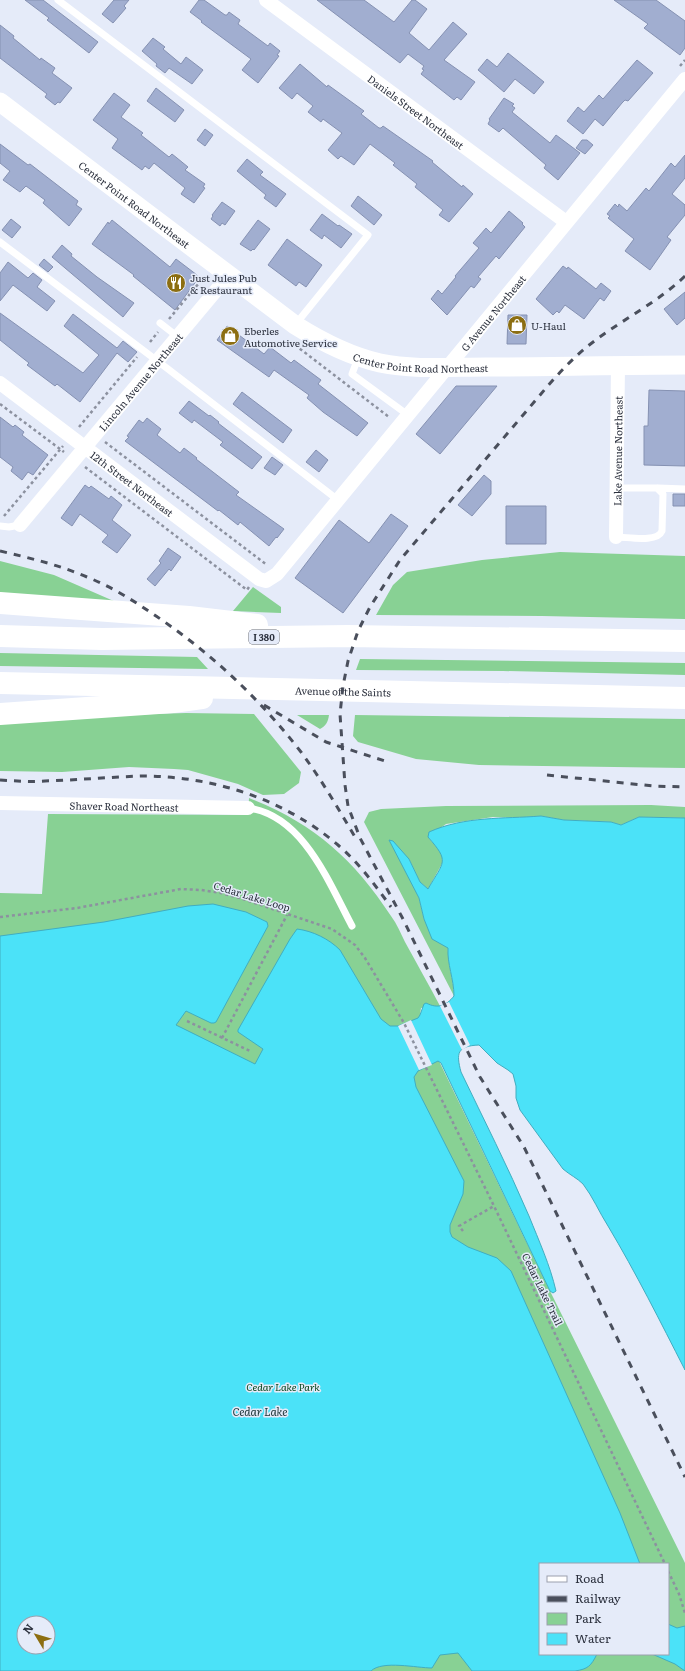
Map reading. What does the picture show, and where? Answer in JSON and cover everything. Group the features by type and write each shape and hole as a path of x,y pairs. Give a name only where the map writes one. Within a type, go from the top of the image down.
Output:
{"highway":[{"path":"0,603 189,617 348,636"},
{"name":"I 380","path":"0,636 102,639 348,636 685,641"},
{"name":"Avenue of the Saints","path":"0,683 685,698"},
{"path":"0,714 173,702 273,688"}],"main road":[{"name":"Center Point Road Northeast","path":"0,102 229,275 293,334 320,341 358,357 388,364 418,367 448,368 685,365"}],"street":[{"name":"Daniels Street Northeast","path":"266,0 566,222"},
{"name":"G Avenue Northeast","path":"266,581 278,574 685,79"},
{"name":"Lincoln Avenue Northeast","path":"20,525 84,446 158,361 229,275"},
{"name":"Lake Avenue Northeast","path":"616,537 618,365"},
{"name":"12th Street Northeast","path":"0,383 259,579 266,581"},
{"name":"Shaver Road Northeast","path":"0,803 248,808"}],"lane":[{"path":"58,0 368,235 293,334"},
{"path":"0,242 158,361 338,500"},
{"path":"160,323 178,337"},
{"path":"358,357 352,374 408,415"},
{"path":"617,488 685,489"},
{"path":"616,537 657,538 660,535 662,531 663,494 657,488"},
{"path":"0,523 9,527 20,525"},
{"path":"248,808 262,809 272,814 284,822 305,844 314,855 352,926"}],"path":[{"path":"293,334 390,418"},
{"path":"0,404 64,452"},
{"path":"385,423 390,418 392,413"},
{"path":"103,440 267,565 272,559"},
{"path":"0,523 63,446"},
{"path":"83,466 246,590 250,585"},
{"name":"Cedar Lake Loop","path":"0,917 77,908 181,889 221,893 332,929 356,945 404,1023"},
{"path":"222,1038 287,915"},
{"path":"187,1021 250,1051"},
{"name":"Cedar Lake Trail","path":"404,1023 494,1206 665,1563"},
{"path":"463,1231 459,1226 494,1206"},
{"path":"669,1572 679,1594 685,1613"}],"green space":[{"path":"560,552 685,556 685,619 376,615 393,585 407,572 482,560"},
{"path":"0,561 54,575 116,602 0,594"},
{"path":"253,587 281,607 281,613 233,611"},
{"path":"0,653 197,657 208,669 0,666"},
{"path":"360,659 685,663 685,675 503,671 356,670"},
{"path":"186,713 254,714 301,772 299,783 284,794 263,795 238,784 188,770 129,767 62,772 0,771 0,724 87,716"},
{"path":"297,715 329,715 326,724 320,729"},
{"path":"355,715 685,719 685,768 479,765 416,759 358,742 353,736"},
{"name":"Cedar Lake","path":"249,798 293,819 312,831 346,860 377,895 397,926 440,1006 421,1008 420,1015 440,1063 550,1291 685,1563 685,1671 0,1671 0,893 42,894 48,814 248,815"},
{"path":"651,805 685,807 685,818 639,817 621,825 611,822 564,820 541,816 513,818 493,817 446,824 428,837 442,853 443,862 428,889 420,882 409,859 408,874 419,898 424,919 448,947 454,996 364,822 369,812 381,809 446,806"}],"water":[{"name":"Cedar Lake","path":"541,816 564,820 611,822 621,825 639,817 685,818 685,1370 638,1279 590,1194 583,1184 563,1169 520,1110 516,1098 516,1086 513,1074 497,1063 479,1045 466,1047 460,1052 459,1060 461,1072 529,1216 551,1272 556,1291 553,1293 550,1291 441,1063 438,1061 418,1071 414,1077 416,1087 464,1181 463,1194 450,1225 452,1237 468,1247 497,1258 511,1271 620,1513 640,1563 539,1563 539,1655 596,1655 589,1666 575,1671 472,1671 458,1653 440,1655 432,1668 391,1665 376,1668 371,1671 0,1671 0,936 104,922 188,906 213,904 246,912 267,922 268,926 216,1022 211,1023 186,1011 176,1025 255,1064 263,1049 238,1032 238,1030 297,929 320,936 331,942 340,950 381,1019 390,1026 398,1026 418,1018 424,1004 426,1003 434,1006 442,1006 454,996 448,948 432,939 424,919 419,898 389,840 393,841 409,859 420,882 428,889 438,873 442,862 440,852 428,837 429,832 456,823 484,819"},
{"path":"669,1624 677,1628 685,1626 685,1671 675,1664 654,1655 669,1655"}],"pier":[{"path":"449,1002 470,1045 462,1050 440,1006"},
{"path":"411,1020 432,1065 419,1070 398,1026"}],"building":[{"path":"25,0 43,0 98,42 89,53 47,20 49,18"},
{"path":"114,0 129,0 124,6 126,8 113,23 102,14"},
{"path":"199,0 204,0 225,15 229,12 240,20 238,24 268,46 270,43 280,51 277,55 279,56 258,83 242,70 251,59 201,22 202,21 190,12"},
{"path":"317,0 364,0 394,22 412,0 415,0 427,9 409,33 429,50 453,22 467,34 444,60 475,82 461,100 457,97 454,100 421,74 424,70 422,69 424,66 408,54 400,63"},
{"path":"614,0 656,0 685,21 685,48 680,55 644,28 648,24"},
{"path":"0,25 14,36 13,38 40,60 41,58 55,68 52,73 72,88 60,103 58,102 55,105 45,97 47,94 0,58"},
{"path":"153,38 165,47 163,49 181,64 186,57 203,70 192,84 169,68 165,73 142,51"},
{"path":"508,53 544,82 534,94 515,79 504,92 478,70 487,59 497,67"},
{"path":"637,60 653,73 628,101 625,100 622,103 603,126 595,119 583,134 567,121 578,107 584,112 599,95 603,99"},
{"path":"300,64 327,87 328,85 364,111 361,114 379,128 383,126 433,161 432,162 462,187 463,185 473,194 449,222 439,215 443,210 415,187 417,184 393,165 395,163 370,144 354,165 341,156 338,159 328,150 342,133 323,119 321,122 308,112 313,106 297,93 292,99 279,88"},
{"path":"156,88 184,110 175,122 147,101"},
{"path":"114,93 130,105 121,117 143,133 141,135 169,157 172,154 188,167 185,170 205,184 203,187 205,188 194,203 181,194 185,188 154,163 149,169 145,166 142,170 112,148 118,139 93,120"},
{"path":"504,98 514,104 512,106 515,108 512,112 550,143 556,135 580,153 558,180 544,168 546,165 503,128 499,132 488,124 489,119"},
{"path":"205,129 213,135 205,146 197,140"},
{"path":"582,140 587,140 593,145 585,154 576,148"},
{"path":"0,144 28,165 30,164 78,201 76,205 82,209 69,226 43,203 45,200 26,186 20,192 3,180 10,171 0,163"},
{"path":"685,155 685,178 672,194 685,205 685,215 667,237 671,240 650,270 625,251 634,239 608,218 610,216 607,214 615,204 618,207 619,204 627,211 646,188 649,191 671,163 675,167"},
{"path":"247,159 263,172 260,175 286,194 276,207 264,198 266,195 237,171"},
{"path":"358,196 382,215 374,225 351,206"},
{"path":"222,202 235,211 225,225 222,223 220,226 211,219 213,216 212,215"},
{"path":"509,211 523,223 522,224 525,227 499,259 496,256 478,277 481,279 474,288 471,286 447,315 431,299 438,290 442,294 479,248 473,243 486,228 491,233"},
{"path":"322,214 352,234 341,248 324,235 322,239 310,230"},
{"path":"11,219 21,227 12,238 2,230"},
{"path":"112,220 170,267 176,259 197,275 197,280 175,310 133,276 134,275 92,244 108,222 109,224"},
{"path":"258,220 270,229 254,250 253,249 251,251 240,244"},
{"path":"287,239 322,265 306,287 299,282 296,286 268,265"},
{"path":"62,245 72,254 71,256 97,277 134,303 123,317 52,257"},
{"path":"44,259 53,267 48,272 39,265"},
{"path":"8,262 28,278 33,273 42,280 37,287 55,301 47,311 13,285 0,301 0,273"},
{"path":"563,266 567,269 568,267 596,289 601,283 611,291 604,301 600,298 584,319 565,305 559,313 557,311 553,315 536,299"},
{"path":"685,292 685,318 677,325 664,309"},
{"path":"0,313 83,373 99,355 64,326 73,314 117,348 123,341 137,352 128,362 117,353 80,402 57,384 55,386 27,365 29,363 0,340"},
{"name":"U-Haul","path":"508,315 527,315 526,344 507,344"},
{"path":"227,326 264,354 270,347 291,363 294,360 321,380 318,384 368,423 357,436 323,412 307,398 309,395 274,370 269,377 217,340"},
{"path":"456,386 497,386 440,454 416,434"},
{"path":"649,390 685,391 685,466 644,465 644,426 648,426"},
{"path":"242,392 292,430 283,443 233,404"},
{"path":"189,401 209,416 210,415 262,457 252,469 220,445 223,442 194,420 192,423 179,413"},
{"path":"0,417 13,427 15,425 24,432 22,435 48,455 33,475 28,472 22,480 11,471 13,467 0,457"},
{"path":"147,418 161,429 157,435 180,453 184,448 239,492 236,495 284,529 277,538 276,537 269,546 240,522 238,525 219,510 218,511 125,441 139,420 143,423"},
{"path":"316,450 328,460 319,472 306,462"},
{"path":"272,457 283,465 275,475 264,468"},
{"path":"484,475 491,481 491,494 472,516 458,505"},
{"path":"85,485 89,488 91,486 109,499 111,496 122,505 112,520 131,535 117,553 102,542 108,535 80,514 72,526 61,518"},
{"path":"673,494 685,494 685,506 673,506"},
{"path":"506,506 546,506 546,544 506,544"},
{"path":"391,514 408,526 343,613 295,578 339,520 369,543"},
{"path":"168,548 181,557 171,571 169,569 155,586 147,579 161,563 159,561"}],"railway":[{"path":"685,276 650,304 600,337 566,366 400,560 370,607 358,631 348,661 343,686 340,714 348,806 360,838 403,919 480,1077 524,1147 685,1477"},
{"path":"0,551 55,565 105,585 148,610 196,645 252,695 285,732 301,752 336,804 355,837"},
{"path":"264,705 326,742 385,761"},
{"path":"547,775 653,786 685,787"},
{"path":"0,780 34,781 142,776 169,777 195,780 246,793 295,815 338,845 373,882 391,907"}],"place":[{"name":"Just Jules Pub & Restaurant","path":"176,283"},
{"name":"U-Haul","path":"517,325"},
{"name":"Eberles Automotive Service","path":"230,336"}],"park label":[{"name":"Cedar Lake Park","path":"283,1386"}]}
